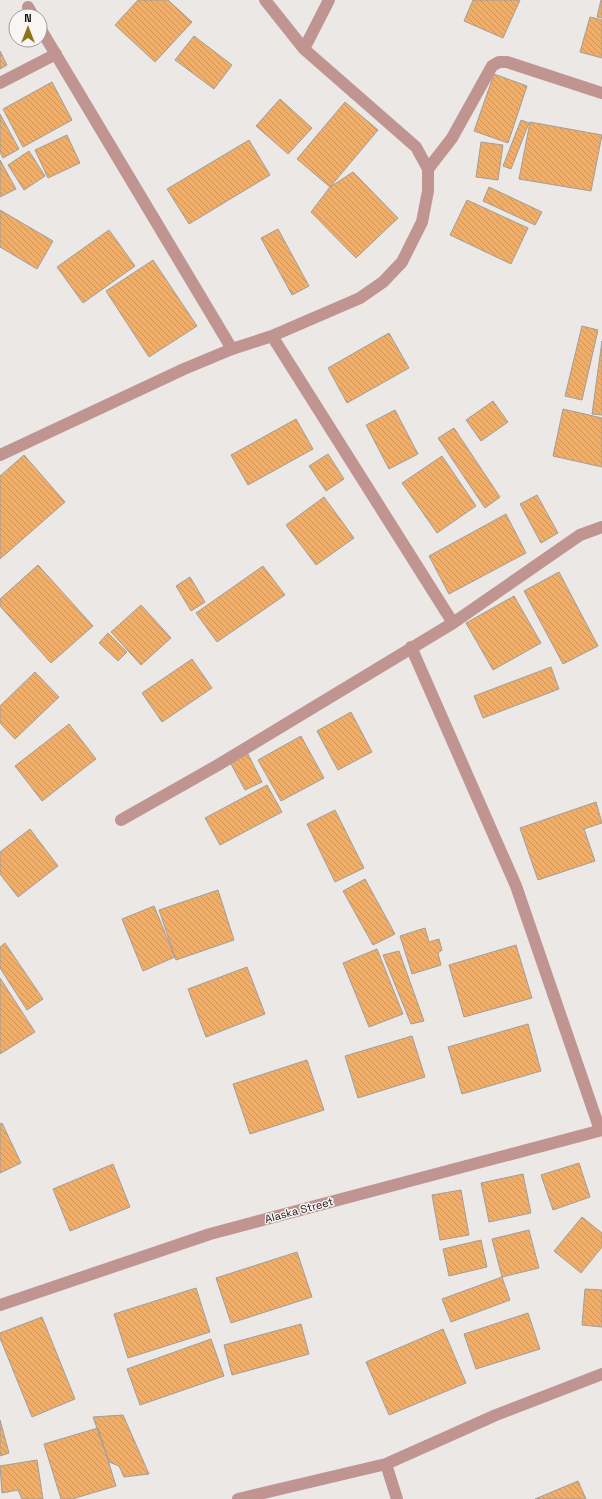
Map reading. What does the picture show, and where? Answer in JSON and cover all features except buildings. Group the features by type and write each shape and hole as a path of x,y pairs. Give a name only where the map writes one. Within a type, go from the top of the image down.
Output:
{"street":[{"path":"0,455 184,369 232,349 272,336 360,298 383,282 402,262 422,222 428,192 428,169 416,147 304,49 265,0"},
{"path":"304,49 329,0"},
{"path":"48,41 232,349"},
{"path":"0,83 56,54"},
{"path":"428,169 452,138 492,66 498,62 507,62 602,93"},
{"path":"272,336 453,623"},
{"path":"121,820 218,765 453,623 580,535 602,527"},
{"path":"411,647 516,886 601,1130"},
{"name":"Alaska Street","path":"0,1305 210,1234 601,1130"},
{"path":"238,1499 386,1464 496,1415 602,1374"},
{"path":"386,1464 397,1499"}]}
